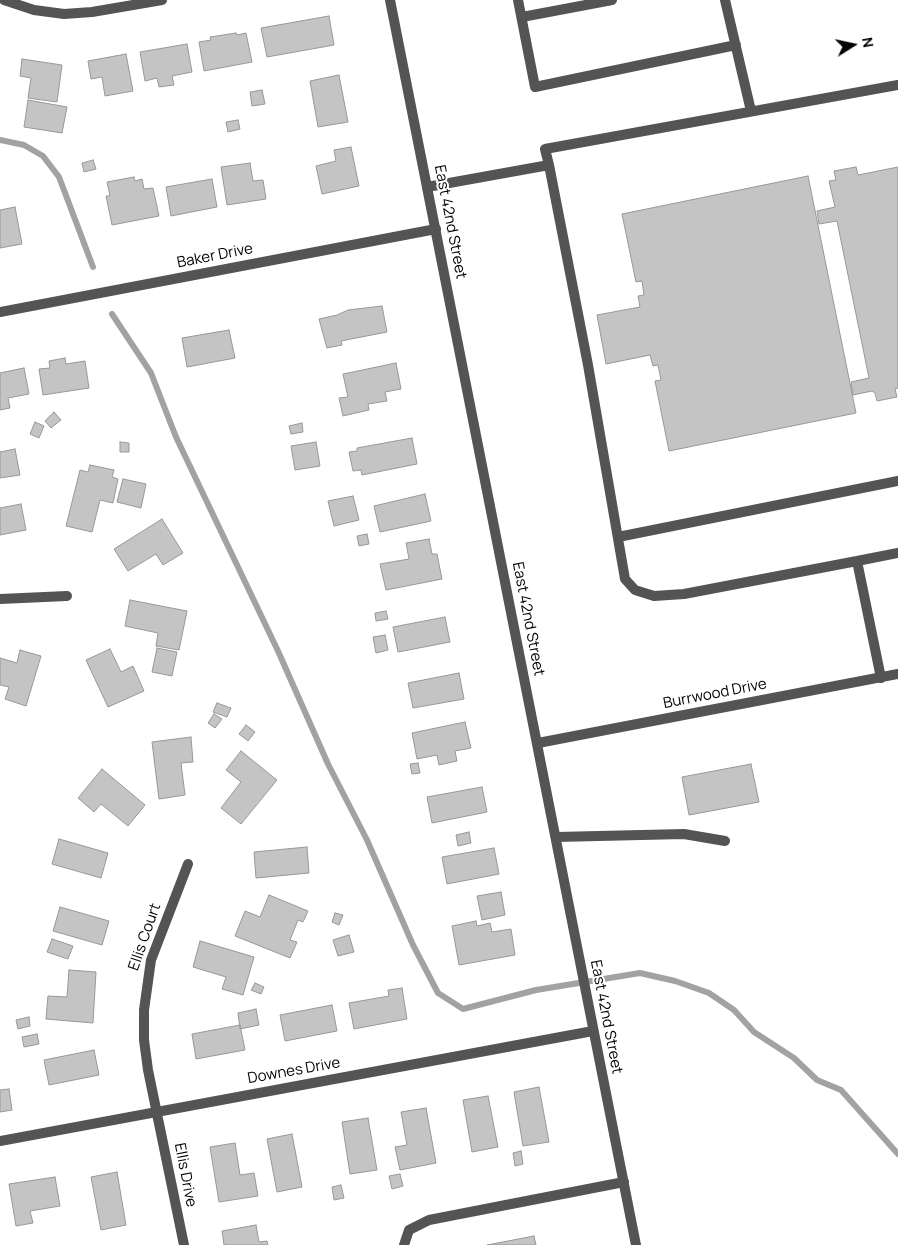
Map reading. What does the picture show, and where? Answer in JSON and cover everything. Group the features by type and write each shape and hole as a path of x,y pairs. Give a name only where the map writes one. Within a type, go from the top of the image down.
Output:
{"street":[{"path":"4,0 34,10 64,14 92,12 162,0"},
{"name":"East 42nd Street","path":"390,0 636,1245"},
{"path":"518,0 535,87 736,45"},
{"path":"522,17 612,0"},
{"path":"725,0 751,111"},
{"path":"898,85 545,149 588,366 624,579 635,590 654,596 684,594 898,553"},
{"path":"427,187 549,165"},
{"name":"Baker Drive","path":"0,312 436,229"},
{"path":"618,538 898,481"},
{"path":"857,561 881,678"},
{"path":"0,598 67,596"},
{"name":"Burrwood Drive","path":"538,743 898,674"},
{"path":"556,837 684,834 726,841"},
{"name":"Ellis Court","path":"157,1112 144,1040 146,980 151,960 188,864"},
{"name":"Downes Drive","path":"0,1141 593,1031"},
{"name":"Ellis Drive","path":"157,1112 184,1245"},
{"path":"404,1245 409,1230 429,1220 624,1182"}],"building":[{"path":"329,16 334,45 267,57 261,28"},
{"path":"236,33 237,35 246,33 252,62 204,71 199,42 211,40 210,37"},
{"path":"187,44 192,72 172,76 174,85 159,87 157,78 145,81 140,52"},
{"path":"126,54 133,91 105,96 102,77 91,79 88,61"},
{"path":"22,59 62,65 57,102 28,98 31,78 20,76"},
{"path":"339,75 348,122 318,127 310,81"},
{"path":"262,90 265,104 252,106 250,92"},
{"path":"28,100 67,107 62,133 24,127"},
{"path":"238,120 240,129 228,132 226,122"},
{"path":"351,147 359,186 322,194 316,166 336,161 334,150"},
{"path":"93,160 96,169 84,172 82,163"},
{"path":"250,163 253,181 263,180 266,199 227,205 221,167"},
{"path":"856,167 858,175 898,167 898,388 895,389 897,397 877,401 875,393 872,391 853,395 851,382 869,378 837,221 819,224 817,211 835,207 829,181 836,180 834,171"},
{"path":"808,176 856,413 669,451 655,381 661,380 658,365 653,366 650,355 606,364 597,315 640,307 638,296 644,295 642,281 636,282 622,214"},
{"path":"134,177 135,181 142,179 144,189 153,188 159,216 112,225 106,196 110,196 107,182"},
{"path":"212,179 217,207 171,216 166,187"},
{"path":"15,207 22,244 0,248 0,210"},
{"path":"382,306 387,332 341,341 342,345 327,348 319,319 337,315 348,310"},
{"path":"229,330 235,358 187,367 182,338"},
{"path":"65,358 66,364 85,361 89,388 43,395 39,369 50,368 49,361"},
{"path":"396,363 401,389 385,392 387,401 368,404 369,410 343,416 339,398 348,397 343,374"},
{"path":"24,368 29,394 8,398 10,408 0,410 0,373"},
{"path":"54,412 61,420 51,428 45,421"},
{"path":"35,422 44,426 39,438 30,434"},
{"path":"302,423 303,432 291,434 289,426"},
{"path":"412,438 417,464 362,475 361,470 353,471 349,452 357,451 357,448"},
{"path":"120,442 129,443 129,452 120,452"},
{"path":"316,442 320,466 295,470 291,446"},
{"path":"15,449 20,475 0,478 0,452"},
{"path":"90,465 114,470 112,477 118,479 113,503 100,500 92,532 66,526 80,470 88,472"},
{"path":"123,479 146,484 141,508 117,502"},
{"path":"425,494 431,521 380,532 374,506"},
{"path":"353,496 359,520 334,526 328,501"},
{"path":"21,504 26,530 0,535 0,508"},
{"path":"162,519 183,553 163,565 156,554 128,571 114,549"},
{"path":"367,534 369,544 359,546 357,536"},
{"path":"429,539 432,554 437,554 442,579 386,590 380,564 409,559 406,543"},
{"path":"130,600 187,611 179,650 156,646 158,633 125,626"},
{"path":"386,611 388,619 376,621 375,613"},
{"path":"445,617 450,642 398,652 393,627"},
{"path":"385,635 388,650 376,653 373,637"},
{"path":"157,648 177,652 172,676 152,672"},
{"path":"110,649 121,672 133,666 144,691 108,707 86,660"},
{"path":"20,650 41,656 26,706 5,699 9,687 0,685 0,658 17,663"},
{"path":"459,673 464,699 413,708 408,683"},
{"path":"217,703 231,708 227,717 213,712"},
{"path":"214,714 222,719 215,728 208,723"},
{"path":"465,722 471,748 455,751 457,761 439,765 437,755 417,759 412,733"},
{"path":"246,725 255,732 248,741 239,734"},
{"path":"191,737 193,762 181,763 185,795 159,799 152,742"},
{"path":"241,751 277,780 241,824 221,808 241,782 226,770"},
{"path":"418,763 420,773 412,774 410,764"},
{"path":"751,764 759,802 689,815 682,777"},
{"path":"102,769 145,805 128,826 101,804 94,812 78,798"},
{"path":"482,787 487,812 432,823 427,797"},
{"path":"469,832 471,843 458,846 456,835"},
{"path":"59,839 108,853 101,878 52,864"},
{"path":"307,847 309,873 256,878 254,852"},
{"path":"494,848 499,874 447,884 442,857"},
{"path":"501,892 505,915 482,920 477,896"},
{"path":"269,895 308,911 303,922 298,920 290,940 297,942 290,958 235,936 245,911 260,917"},
{"path":"60,907 109,921 102,945 53,931"},
{"path":"335,913 343,915 339,925 332,922"},
{"path":"476,921 477,926 490,923 492,932 511,929 515,955 459,965 452,926"},
{"path":"349,935 354,952 338,956 333,940"},
{"path":"52,939 73,946 68,959 47,952"},
{"path":"200,941 254,957 243,995 222,989 226,977 193,967"},
{"path":"69,970 96,972 93,1023 46,1019 48,996 67,997"},
{"path":"255,983 264,987 261,994 251,990"},
{"path":"402,988 407,1019 354,1029 349,1003 389,996 388,990"},
{"path":"332,1005 337,1031 285,1041 280,1015"},
{"path":"256,1009 259,1025 240,1029 238,1013"},
{"path":"29,1017 30,1026 18,1029 16,1020"},
{"path":"240,1025 245,1050 196,1059 192,1034"},
{"path":"37,1034 39,1044 24,1047 22,1037"},
{"path":"94,1050 99,1075 49,1085 44,1060"},
{"path":"539,1087 549,1142 523,1146 514,1092"},
{"path":"9,1089 12,1110 0,1112 0,1090"},
{"path":"488,1096 498,1147 472,1152 463,1100"},
{"path":"426,1108 436,1163 400,1170 395,1147 407,1145 401,1112"},
{"path":"368,1118 377,1170 350,1174 342,1122"},
{"path":"292,1134 302,1187 277,1192 267,1139"},
{"path":"235,1143 240,1175 254,1173 258,1196 219,1202 210,1147"},
{"path":"521,1151 523,1164 515,1166 513,1153"},
{"path":"117,1172 126,1225 101,1230 91,1177"},
{"path":"400,1174 403,1186 392,1189 389,1176"},
{"path":"55,1177 60,1206 30,1211 33,1223 16,1226 9,1184"},
{"path":"341,1185 344,1198 334,1200 332,1187"},
{"path":"256,1225 259,1242 267,1241 268,1245 224,1245 222,1231"},
{"path":"534,1236 536,1245 487,1245"}],"waterway":[{"path":"0,140 24,145 43,156 59,177 93,267"},
{"path":"112,314 151,373 176,437 278,651 328,764 367,840 413,945 438,993 463,1009 536,990 640,973 675,981 709,993 734,1010 754,1032 794,1058 817,1080 841,1090 898,1154"}]}
